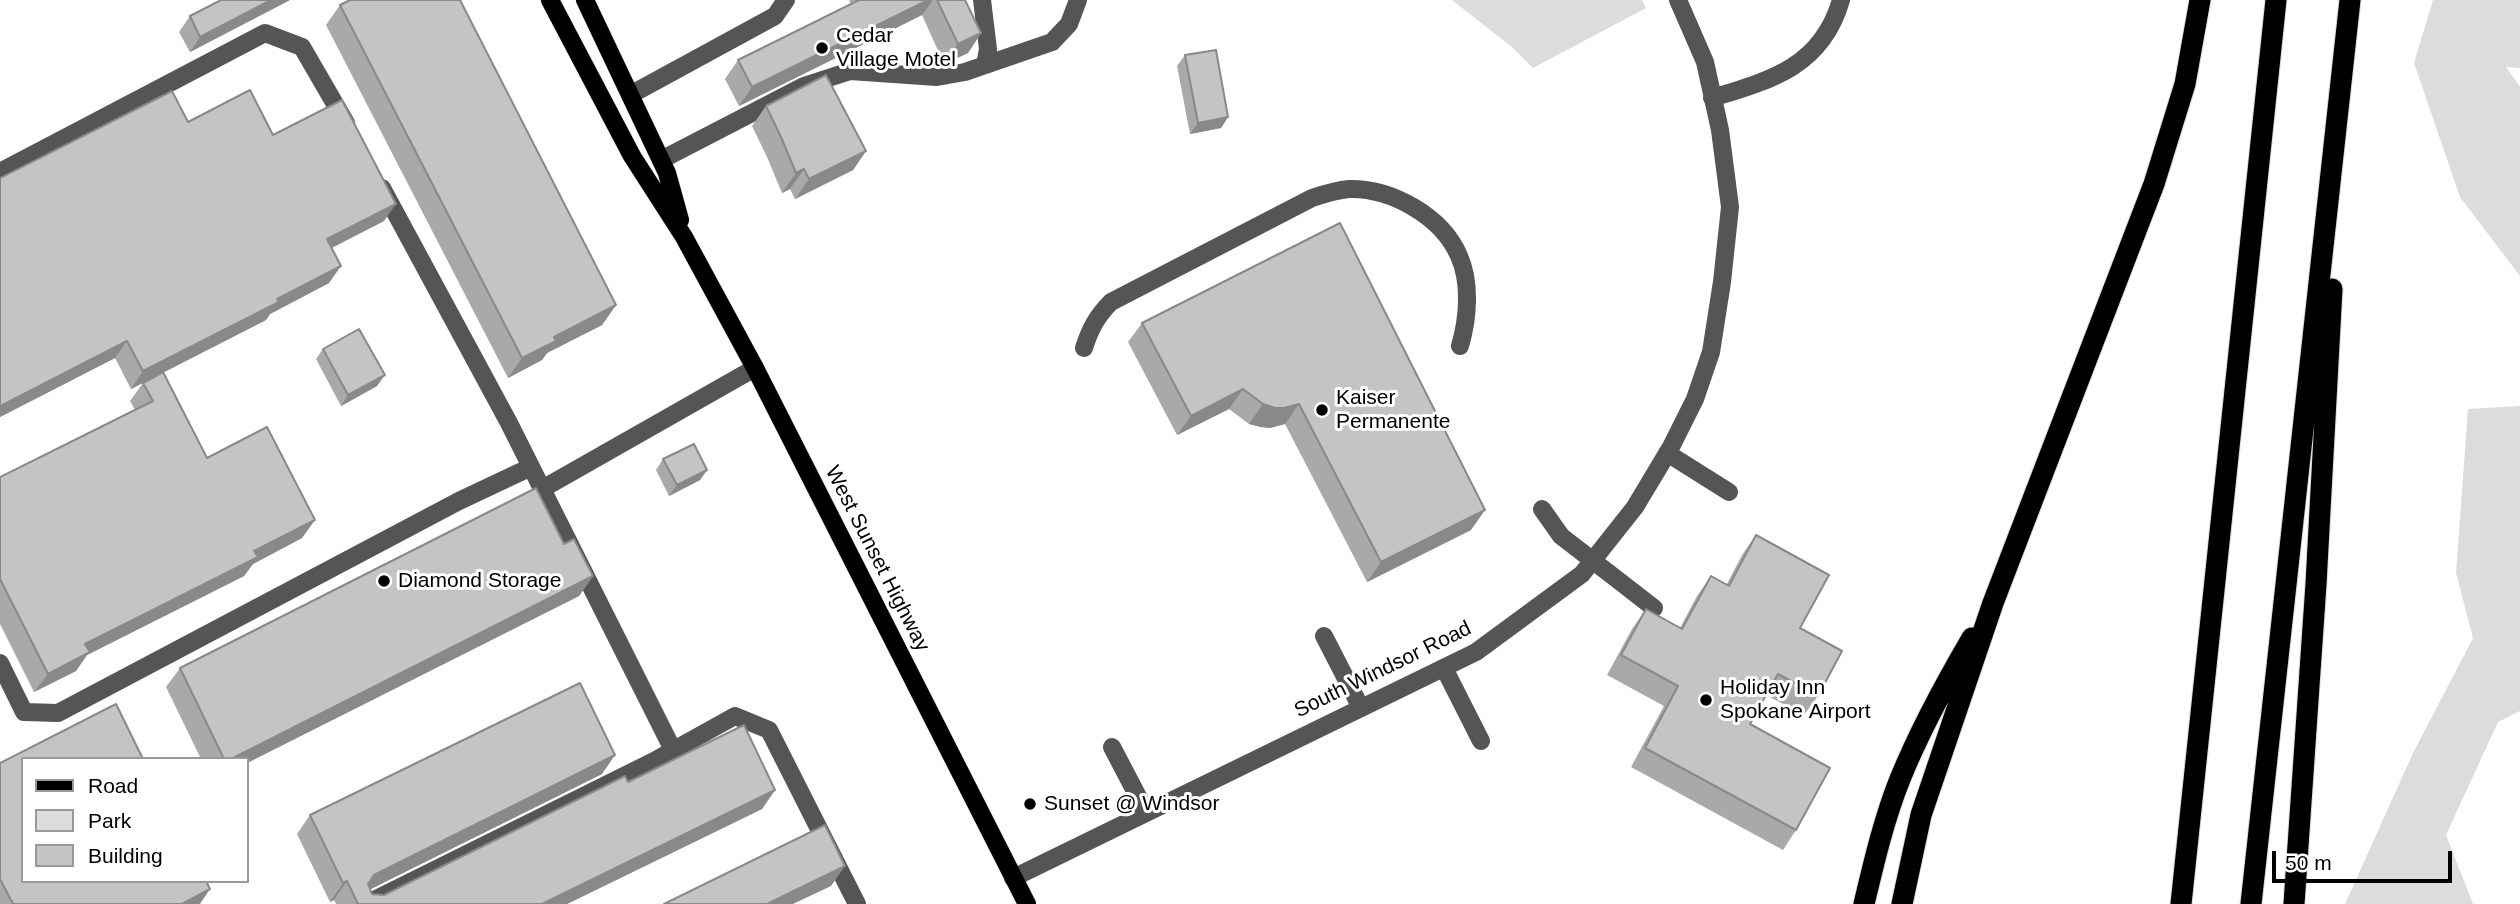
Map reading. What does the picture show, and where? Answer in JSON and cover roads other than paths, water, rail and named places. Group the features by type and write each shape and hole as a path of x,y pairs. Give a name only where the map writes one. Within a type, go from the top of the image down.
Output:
{"highway":[{"path":"1902,904 1921,815 1993,603 2154,184 2185,85 2200,0"},
{"path":"2181,904 2276,0"},
{"path":"2251,904 2350,0"},
{"path":"2294,904 2316,583 2346,43"},
{"path":"1864,904 1900,780 1941,690 1993,603"}],"main road":[{"name":"West Sunset Highway","path":"550,0 632,156 684,237 755,368 1027,904"},
{"name":"West Sunset Highway","path":"585,0 667,173 684,237"}],"street":[{"path":"630,95 775,16 786,0"},
{"path":"982,0 988,50 985,65"},
{"path":"661,160 804,86 850,71 937,78 985,65 1052,41 1069,24 1078,0"},
{"name":"South Windsor Road","path":"1013,878 1476,652 1582,574 1635,507 1695,399 1711,352 1730,207 1720,130 1705,62 1678,0"},
{"path":"1712,98 1757,84 1797,65 1826,36 1841,0"},
{"path":"0,172 265,33 302,47 355,138"},
{"path":"374,173 531,467 673,750"},
{"path":"1084,348 1098,315 1111,302 1312,198 1351,189 1374,192 1400,201 1434,222 1447,236 1459,256 1465,274 1464,331 1460,346"},
{"path":"542,489 755,368"},
{"path":"1667,453 1729,492"},
{"path":"0,663 24,712 58,713 459,501 531,467"},
{"path":"1542,509 1561,537 1654,608"},
{"path":"1324,636 1361,708"},
{"path":"1444,667 1481,741"},
{"path":"366,904 673,750 735,716 769,730 857,904"},
{"path":"1112,747 1146,812"}],"place":[{"name":"Cedar Village Motel","path":"822,48"},
{"name":"Kaiser Permanente","path":"1322,410"},
{"name":"Diamond Storage","path":"384,581"},
{"name":"Holiday Inn Spokane Airport","path":"1706,700"},
{"name":"Sunset @ Windsor","path":"1030,804"}]}
